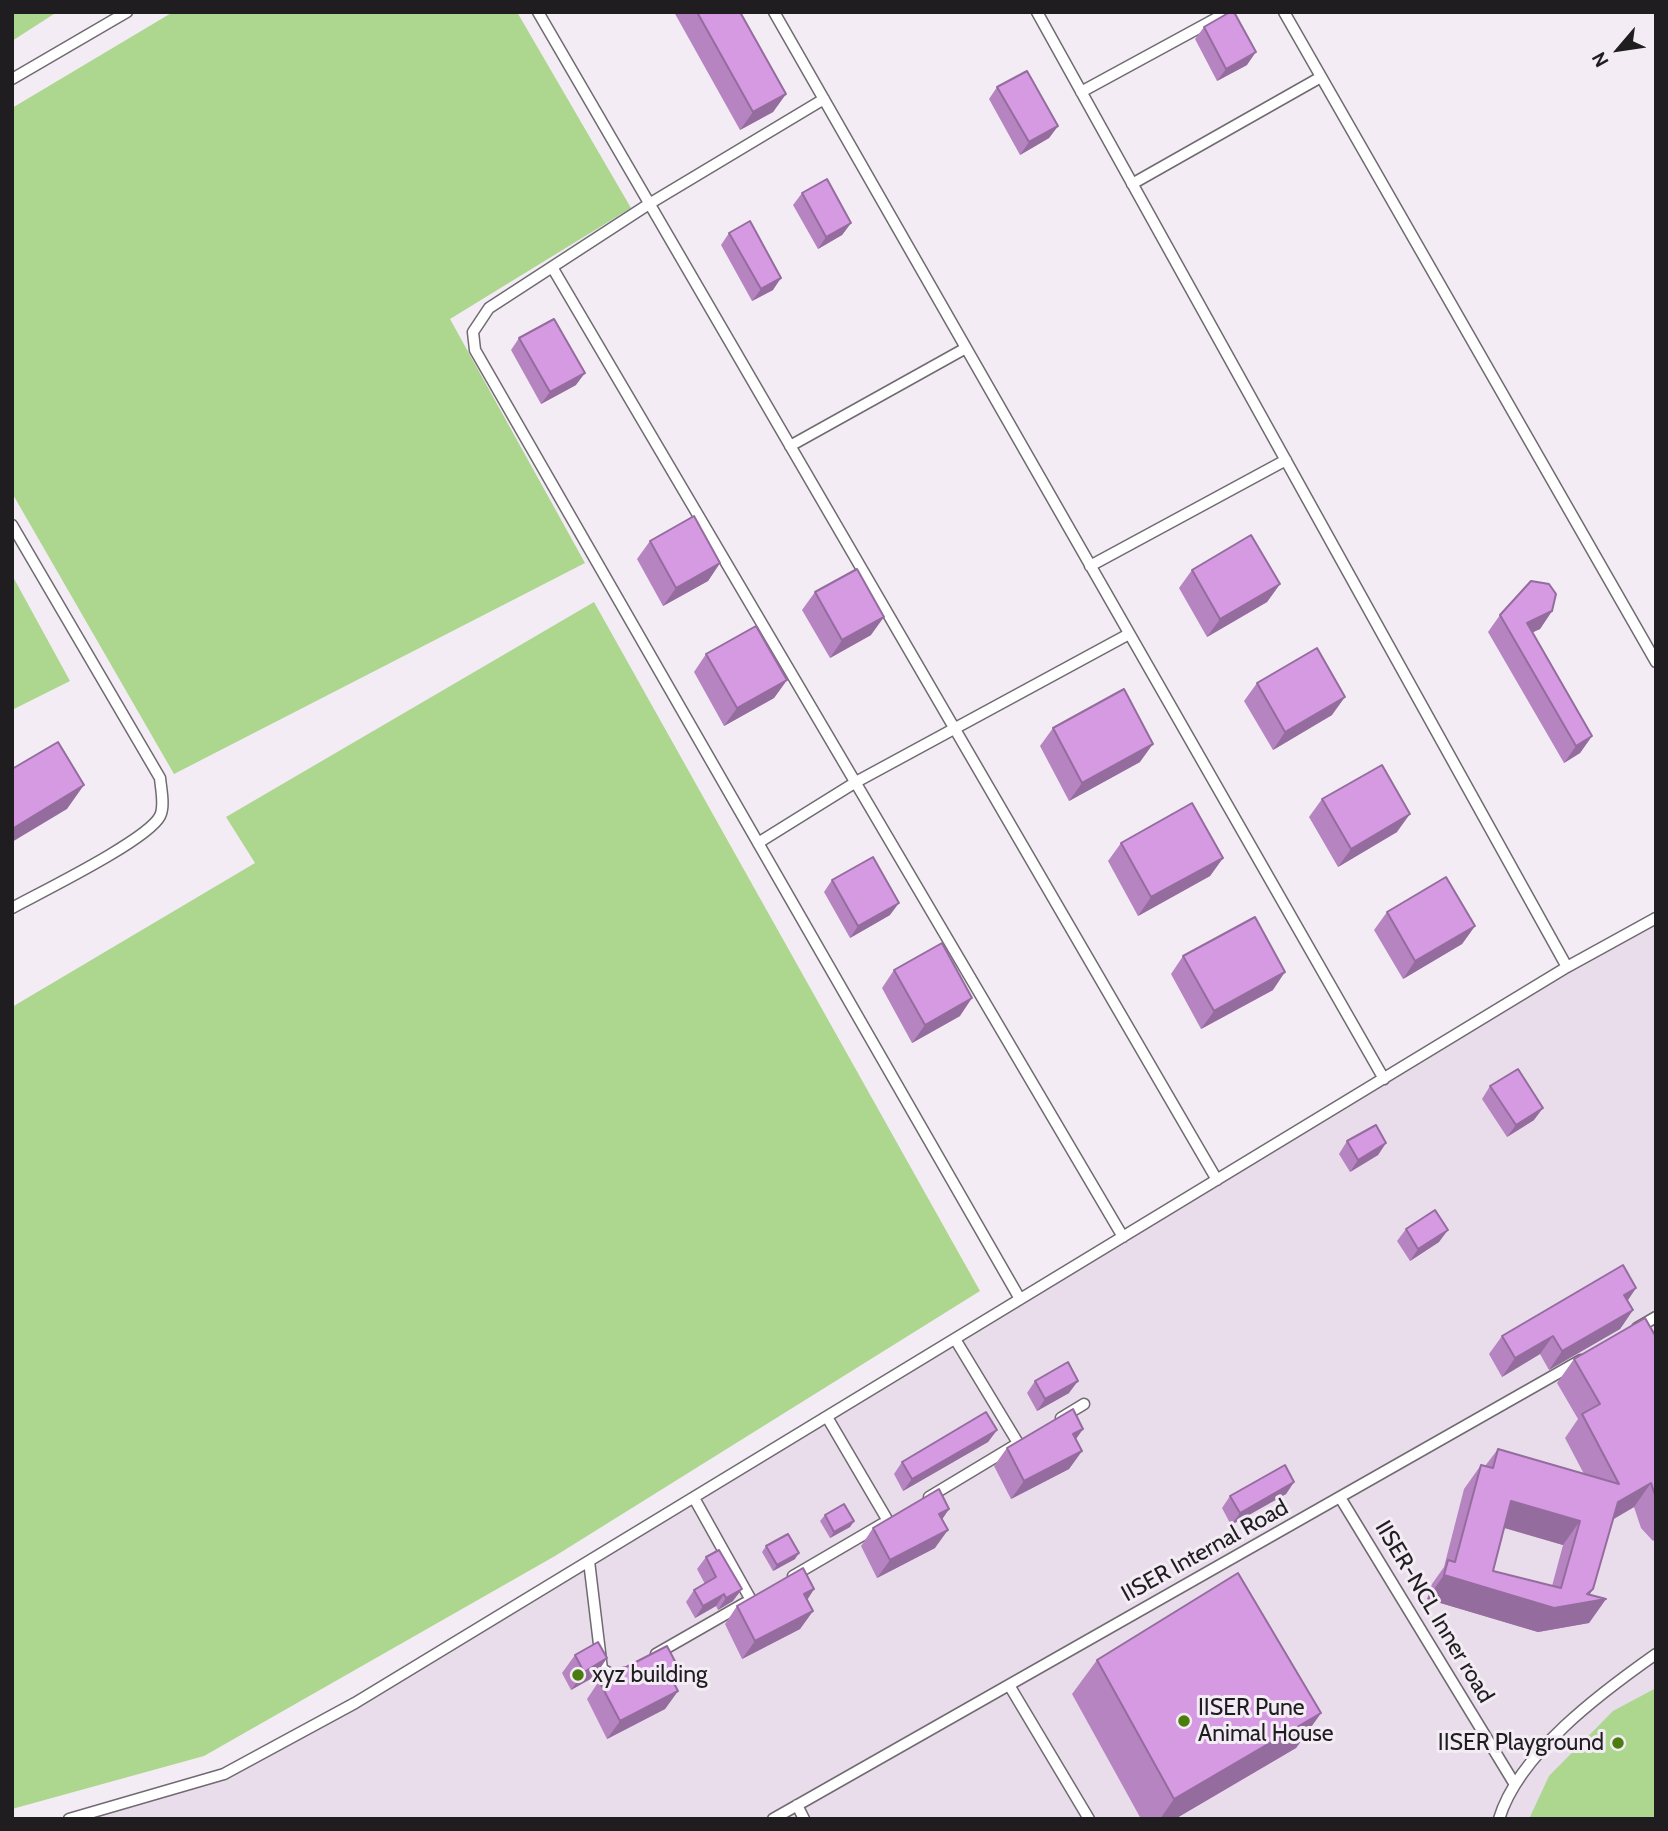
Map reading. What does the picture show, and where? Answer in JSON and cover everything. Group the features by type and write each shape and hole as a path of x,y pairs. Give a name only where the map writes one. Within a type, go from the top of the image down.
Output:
{"lane":[{"path":"12,79 127,12"},
{"path":"538,12 1217,1180"},
{"path":"774,12 1384,1079"},
{"path":"1037,12 1567,967"},
{"path":"1081,92 1228,12"},
{"path":"1284,12 1656,662"},
{"path":"1132,184 1321,77"},
{"path":"824,99 649,204 489,308 473,332 475,350 1020,1299"},
{"path":"552,267 1124,1237"},
{"path":"790,446 966,348"},
{"path":"1090,566 1286,460"},
{"path":"12,524 160,778 162,796 160,816 138,838 12,908"},
{"path":"758,843 856,782 1129,634"},
{"path":"69,1819 224,1774 355,1703 1567,967 1656,918"},
{"path":"1632,1331 1656,1317"},
{"path":"955,1339 1018,1443"},
{"name":"IISER Internal Road","path":"773,1819 1341,1499 1595,1352"},
{"path":"1051,1424 1084,1404"},
{"path":"827,1417 888,1521"},
{"path":"923,1500 1029,1437"},
{"path":"694,1498 751,1600"},
{"name":"IISER-NCL Inner road","path":"1341,1499 1514,1783"},
{"path":"787,1580 900,1514"},
{"path":"589,1562 602,1669 616,1677 638,1664"},
{"path":"649,1658 763,1593"},
{"path":"1499,1819 1514,1783 1562,1731 1617,1681 1656,1654"},
{"path":"1009,1685 1089,1819"},
{"path":"797,1805 804,1819"}],"shaded area":[{"path":"1656,918 1656,1819 93,1819 224,1774 1567,967"}],"green space":[{"path":"12,12 57,12 12,41"},
{"path":"173,12 517,12 631,208 450,319 585,563 174,774 12,493 12,108"},
{"path":"12,575 70,681 12,710"},
{"path":"594,602 980,1291 555,1556 204,1756 12,1809 12,1007 255,863 226,817"},
{"name":"IISER Playground","path":"1656,1688 1656,1819 1529,1819 1549,1776 1613,1711"}],"building":[{"path":"697,12 740,12 786,94 753,112"},
{"path":"1234,12 1256,52 1226,69 1204,27"},
{"path":"1027,71 1058,126 1029,142 997,87"},
{"path":"827,179 851,223 826,237 802,193"},
{"path":"750,221 781,278 761,289 729,233"},
{"path":"554,319 585,373 550,392 519,338"},
{"path":"694,516 720,563 676,588 650,541"},
{"path":"1251,535 1280,584 1220,619 1192,570"},
{"path":"857,569 884,617 842,640 815,592"},
{"path":"1531,581 1549,584 1556,594 1552,611 1527,623 1592,736 1576,746 1500,615"},
{"path":"756,626 787,680 737,708 706,654"},
{"path":"1317,648 1345,697 1285,732 1257,683"},
{"path":"1124,689 1153,744 1082,783 1053,728"},
{"path":"58,742 84,785 12,829 12,769"},
{"path":"1382,765 1410,814 1351,849 1322,799"},
{"path":"1192,803 1223,858 1151,897 1121,843"},
{"path":"873,857 899,903 858,926 832,880"},
{"path":"1446,877 1475,926 1415,961 1387,912"},
{"path":"1255,917 1285,972 1214,1011 1183,956"},
{"path":"942,943 972,998 925,1025 894,970"},
{"path":"1518,1069 1543,1108 1516,1125 1490,1086"},
{"path":"1376,1125 1386,1143 1358,1160 1347,1141"},
{"path":"1435,1210 1448,1230 1418,1249 1406,1229"},
{"path":"1623,1265 1636,1288 1624,1295 1633,1310 1562,1351 1553,1336 1515,1358 1502,1336"},
{"path":"1645,1318 1656,1337 1656,1498 1651,1483 1618,1502 1593,1589 1587,1594 1606,1599 1554,1608 1444,1575 1448,1560 1455,1562 1481,1465 1493,1468 1498,1449 1619,1484 1582,1414 1600,1404 1574,1359","holes":["1511,1501 1580,1521 1561,1588 1493,1571"]},
{"path":"1068,1362 1078,1381 1045,1399 1035,1381"},
{"path":"1073,1409 1083,1429 1073,1434 1082,1451 1024,1481 1007,1448"},
{"path":"986,1412 997,1430 912,1479 902,1462"},
{"path":"1285,1465 1294,1482 1240,1513 1230,1496"},
{"path":"939,1489 949,1509 939,1514 948,1530 890,1560 873,1528"},
{"path":"844,1504 854,1521 834,1532 825,1515"},
{"path":"788,1534 799,1553 777,1565 766,1546"},
{"path":"719,1550 742,1589 726,1598 724,1594 703,1606 694,1590 716,1577 706,1557"},
{"path":"803,1568 814,1589 804,1594 813,1611 755,1641 737,1606"},
{"name":"IISER Pune Animal House","path":"1238,1573 1321,1713 1174,1799 1097,1660"},
{"path":"598,1642 607,1658 584,1672 575,1655"},
{"path":"667,1646 679,1669 669,1674 678,1691 620,1721 599,1681"}],"place":[{"name":"xyz building","path":"578,1675"},
{"name":"IISER Pune Animal House","path":"1184,1721"},
{"name":"IISER Playground","path":"1618,1743"}]}
